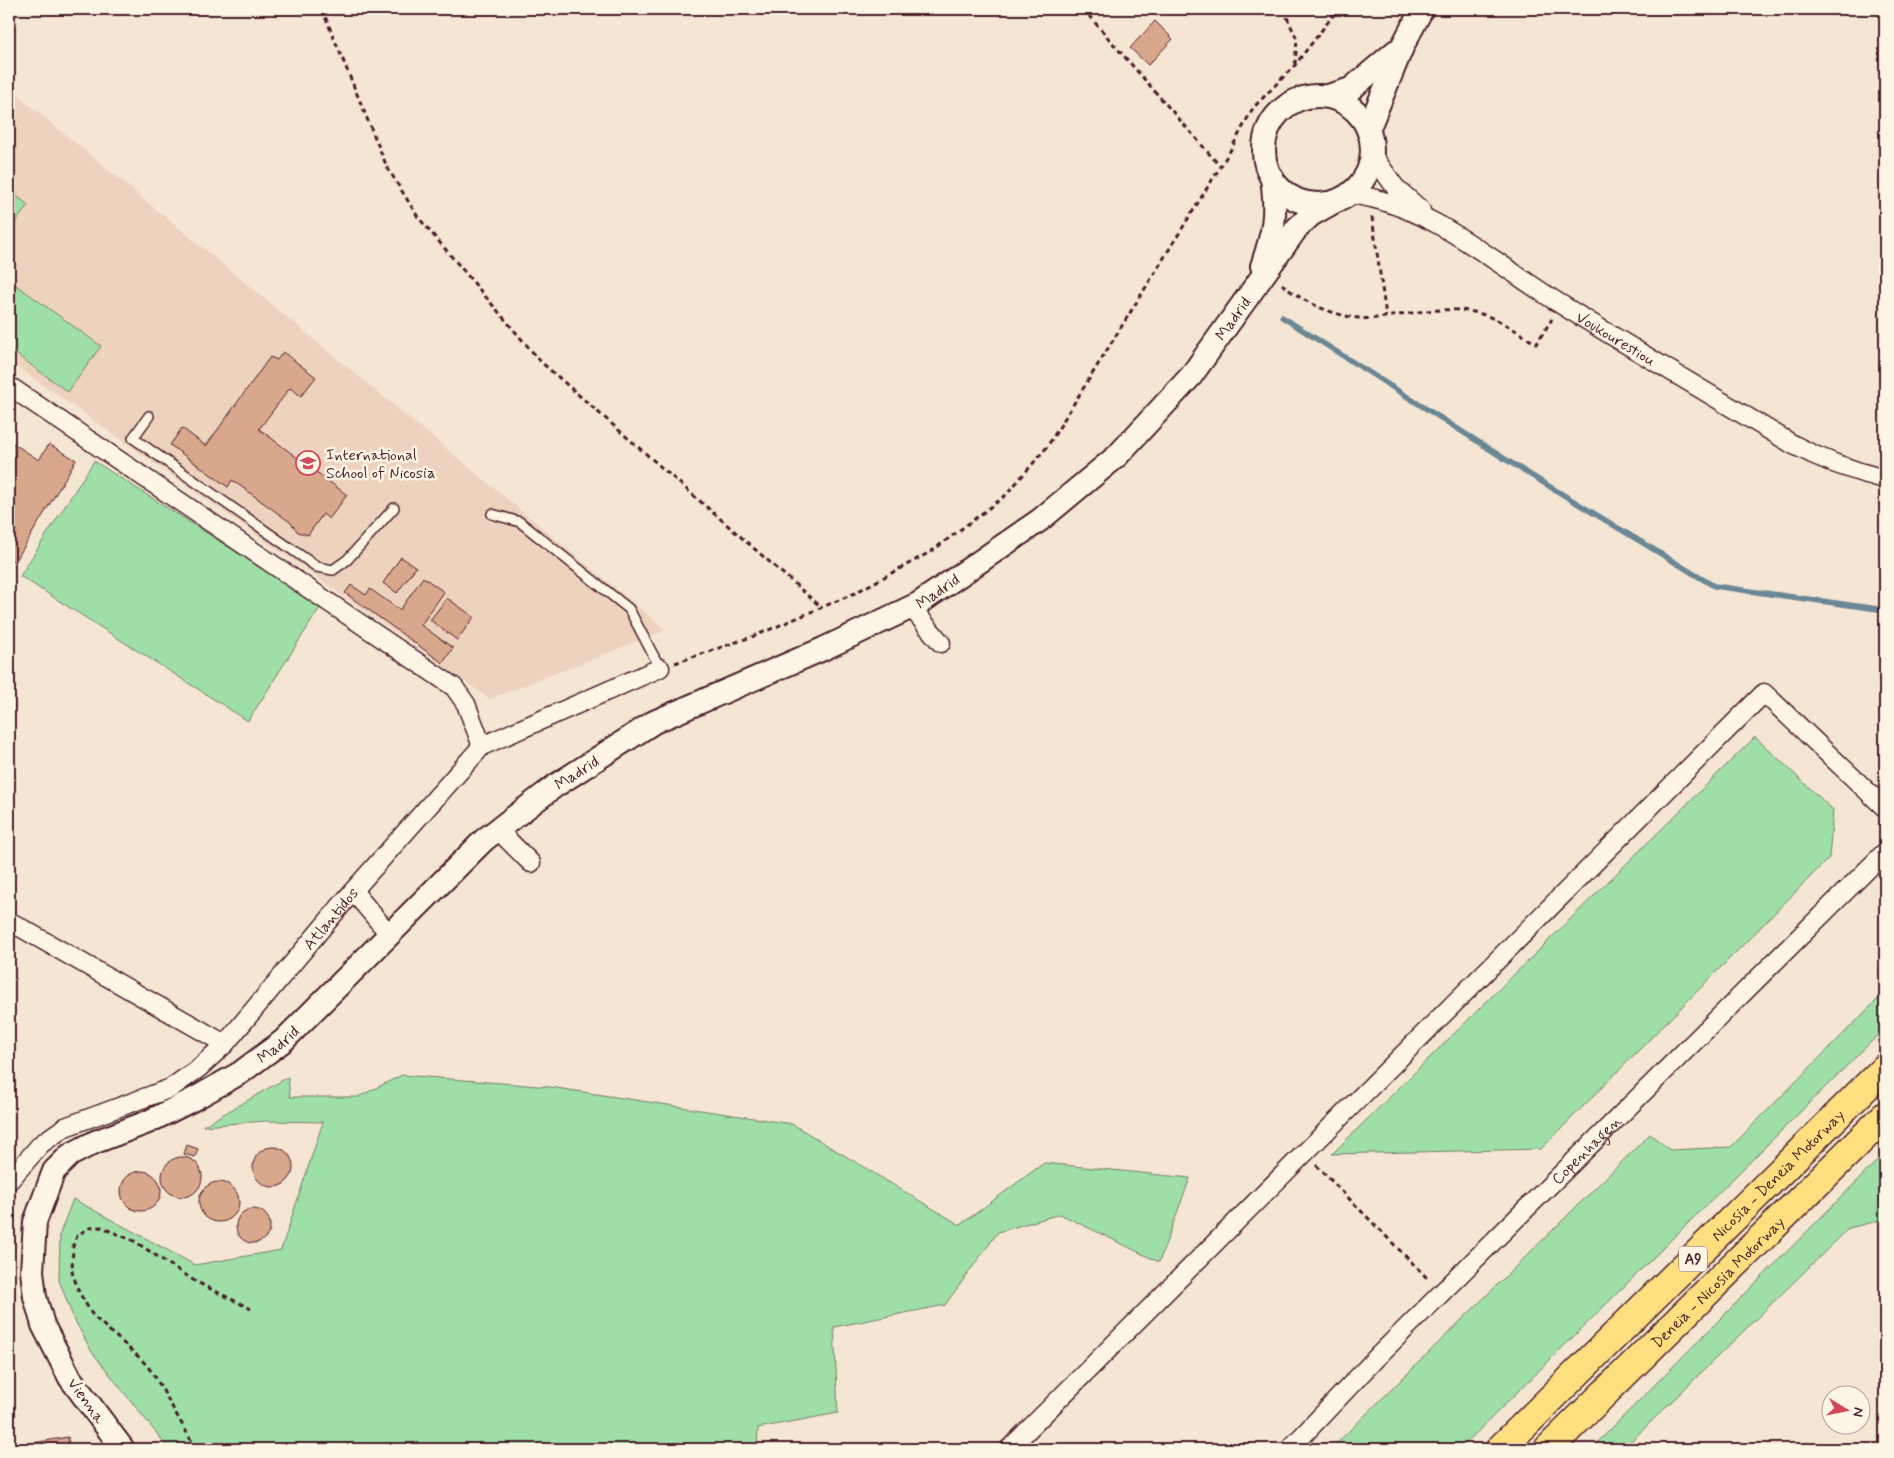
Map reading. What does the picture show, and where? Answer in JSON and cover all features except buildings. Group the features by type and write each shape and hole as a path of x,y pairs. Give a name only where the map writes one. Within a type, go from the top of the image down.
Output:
{"highway":[{"name":"Nicosia - Deneia Motorway","path":"1500,1449 1885,1068"},
{"name":"Deneia - Nicosia Motorway","path":"1548,1449 1885,1116"}],"street":[{"path":"1368,130 1403,45 1422,9"},
{"path":"1328,96 1345,103 1359,114 1368,130 1371,153 1370,165 1362,181 1342,198 1316,204 1298,200 1284,191 1272,178 1265,161 1264,143 1270,126 1280,112 1294,101 1328,96 1356,85 1403,45"},
{"path":"1371,153 1395,187 1430,220"},
{"name":"Madrid","path":"1255,285 1275,222 1272,178"},
{"name":"Voukourestiou","path":"1342,198 1375,197 1430,220 1561,304 1792,444 1838,465 1885,478"},
{"name":"Madrid","path":"53,1348 34,1297 32,1263 35,1222 54,1172 70,1155 95,1142 148,1122 240,1073 283,1041 497,829 555,786 654,722 823,649 911,607 1040,520 1117,456 1191,376 1229,326 1255,285 1297,228 1311,215 1342,198"},
{"path":"9,386 454,687 466,704 482,746"},
{"path":"911,607 940,643"},
{"name":"Atlantidos","path":"9,1181 41,1144 65,1127 171,1088 199,1068 225,1044 353,890 482,746 660,668"},
{"path":"1009,1449 1764,693 1885,808"},
{"path":"497,829 531,863"},
{"name":"Copenhagen","path":"1290,1449 1378,1356 1885,852"},
{"path":"353,890 390,935"},
{"path":"9,922 225,1044"},
{"name":"Vienna","path":"53,1348 70,1378 123,1449"}],"lane":[{"path":"148,416 133,438 317,567 333,570 346,560 394,508"},
{"path":"492,514 520,522 629,609 660,668"}],"path":[{"path":"322,9 387,167 424,224 541,362 821,608"},
{"path":"1083,9 1220,166"},
{"path":"1283,9 1296,39 1296,65"},
{"path":"660,668 757,634 853,594 932,551 1005,496 1047,447 1220,166 1253,108 1296,65 1338,9"},
{"path":"1372,217 1386,316"},
{"path":"1282,284 1294,294 1322,308 1363,318 1423,311 1468,312 1509,325 1536,344 1554,316"},
{"path":"1310,1159 1430,1281"},
{"path":"196,1449 153,1373 142,1359 94,1316 79,1292 72,1272 73,1246 78,1236 88,1228 101,1228 134,1241 193,1280 251,1309"}],"shaded area":[{"name":"International School of Nicosia","path":"9,88 666,630 490,699 9,361"}],"green space":[{"path":"9,190 28,205 11,229 9,227"},
{"path":"9,280 101,346 68,392 9,349"},
{"path":"94,461 321,606 248,721 20,576"},
{"path":"1755,737 1833,810 1829,858 1541,1149 1332,1154"},
{"path":"1885,992 1885,1028 1460,1449 1331,1449 1650,1134 1670,1150 1731,1147"},
{"path":"402,1075 550,1087 792,1124 960,1225 1044,1163 1190,1178 1159,1262 1060,1214 998,1232 945,1305 834,1327 838,1413 758,1428 757,1449 169,1449 92,1352 73,1317 59,1280 60,1233 73,1199 195,1265 281,1250 323,1122 265,1121 203,1126 288,1077 290,1097 358,1097"},
{"path":"1885,1153 1885,1219 1849,1228 1623,1449 1591,1449"}],"waterway":[{"path":"1282,317 1524,471 1714,586 1885,610"}],"place":[{"name":"International School of Nicosia","path":"308,463"}]}
